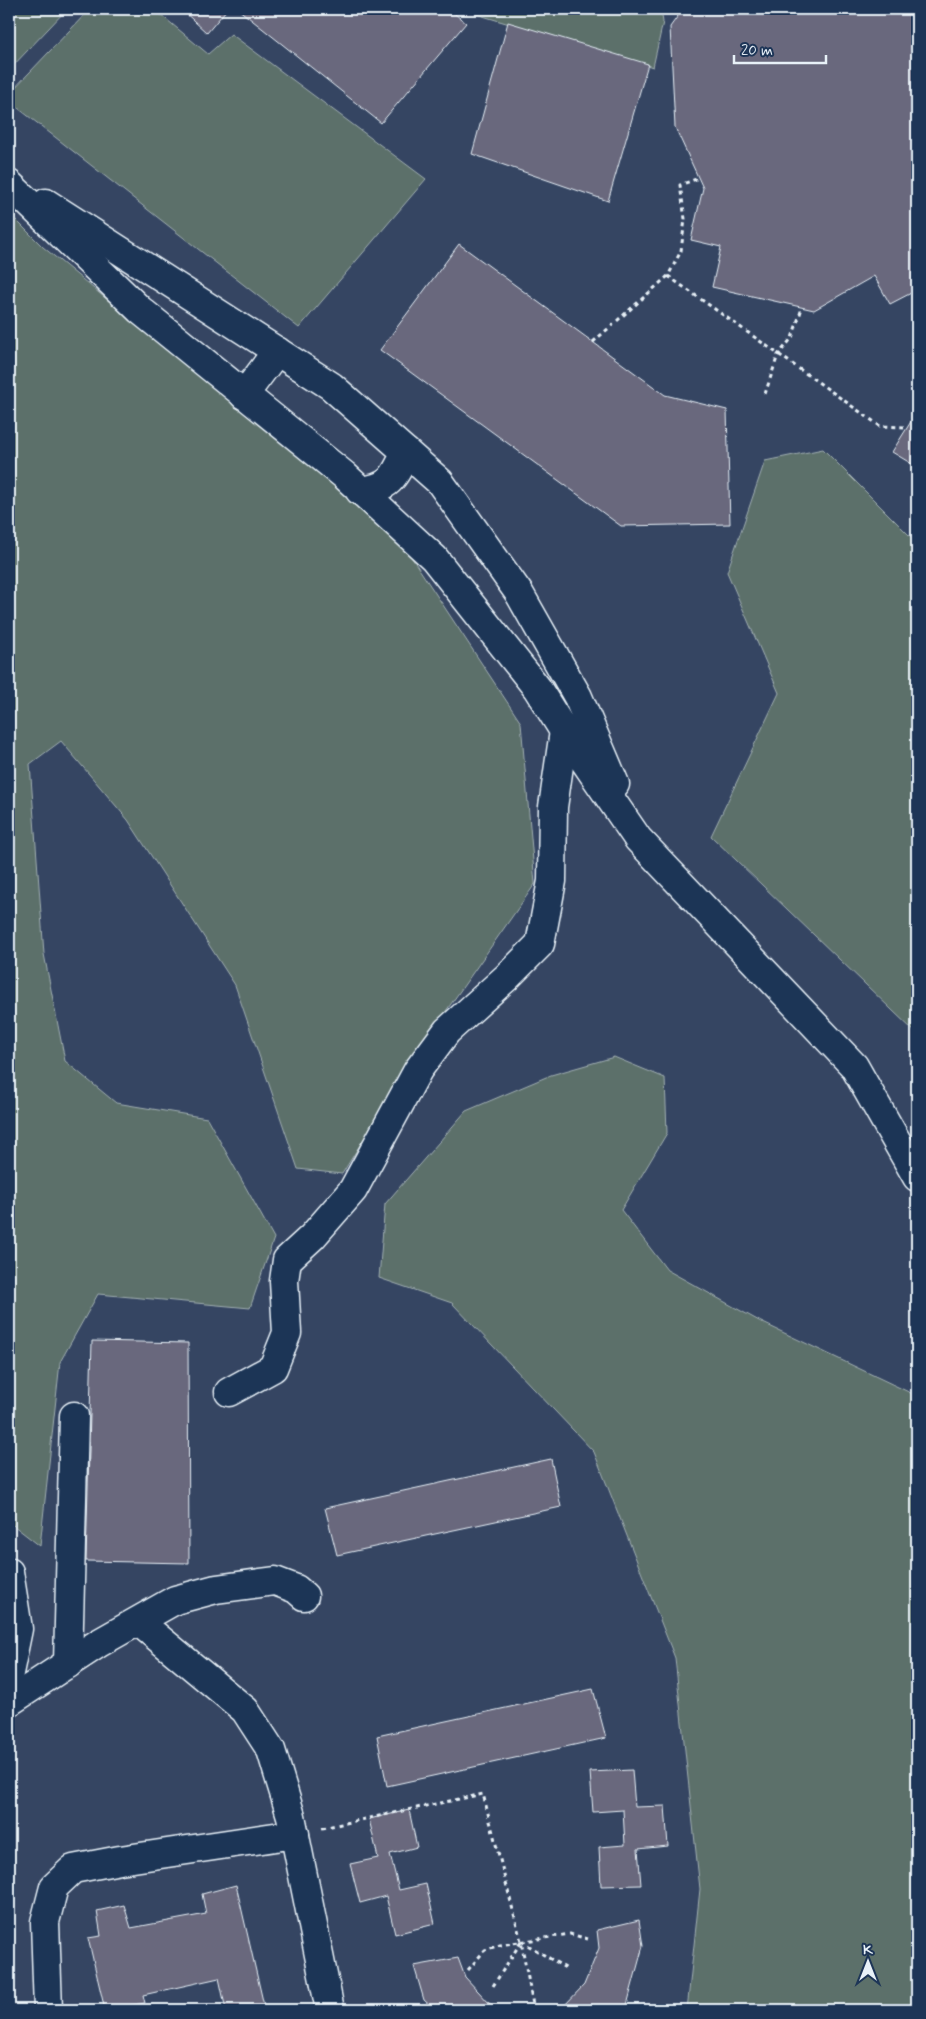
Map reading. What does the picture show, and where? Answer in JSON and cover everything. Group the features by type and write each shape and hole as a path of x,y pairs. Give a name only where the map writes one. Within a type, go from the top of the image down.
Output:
{"lane":[{"path":"9,179 331,386 440,482 519,593 578,697 638,839"},
{"path":"9,184 140,310 360,491 434,558 537,688 638,839 854,1066 917,1177"},
{"path":"244,395 277,350"},
{"path":"360,491 379,489 395,476 406,452"},
{"path":"229,1392 273,1368 287,1333 284,1281 288,1260 312,1237 352,1190 418,1070 447,1031 507,977 540,944 552,881 554,807 564,731"},
{"path":"68,1664 74,1416"},
{"path":"9,1572 18,1629 9,1673"},
{"path":"9,1702 98,1643 139,1622 175,1600 216,1589 276,1581 296,1589 304,1596"},
{"path":"139,1622 245,1710 271,1750 288,1802 330,2010"},
{"path":"48,2010 45,1922 54,1887 73,1869 120,1860 295,1834"}],"path":[{"path":"593,342 668,276 681,251 685,220 680,185 699,178"},
{"path":"668,276 880,426 904,427"},
{"path":"765,394 778,355 792,338 802,308"},
{"path":"295,1834 483,1794 521,1941 534,2010"},
{"path":"468,1970 485,1950 521,1941 570,1934 588,1939"},
{"path":"521,1941 567,1969"},
{"path":"494,1986 521,1941"}],"shaded area":[{"path":"9,9 917,9 917,2010 9,2010"}],"green space":[{"path":"9,9 67,9 9,70"},
{"path":"90,9 154,9 208,54 231,34 426,179 299,328 9,101 9,94"},
{"path":"470,9 661,9 663,22 653,67 476,14"},
{"path":"9,213 43,247 400,540 521,723 535,884 418,1051 342,1174 298,1169 235,985 128,820 61,741 30,764 44,954 65,1061 116,1103 207,1118 274,1238 250,1308 98,1294 60,1362 40,1546 9,1522"},
{"path":"823,449 917,543 917,1034 711,836 779,693 727,572 765,461"},
{"path":"614,1057 665,1078 667,1133 621,1210 667,1270 761,1322 917,1396 917,2010 687,2010 700,1889 675,1658 594,1452 452,1303 379,1278 385,1204 466,1111 551,1075"}],"building":[{"path":"181,9 227,9 207,33"},
{"path":"238,9 449,9 466,23 381,123"},
{"path":"683,9 917,9 917,290 890,304 874,276 814,310 712,287 721,247 691,240 703,188 675,127 670,27"},
{"path":"508,22 648,64 608,201 472,154"},
{"path":"459,244 665,395 727,410 730,524 621,526 380,350"},
{"path":"917,412 917,467 892,452"},
{"path":"92,1341 188,1343 189,1563 86,1561"},
{"path":"551,1459 561,1507 337,1555 325,1508"},
{"path":"593,1689 606,1738 387,1786 377,1736"},
{"path":"632,1770 635,1807 665,1806 668,1846 638,1849 641,1885 601,1886 599,1847 625,1845 623,1810 593,1812 590,1772"},
{"path":"409,1810 417,1847 390,1854 399,1890 426,1884 435,1924 395,1934 386,1896 360,1903 350,1864 378,1858 369,1819"},
{"path":"236,1885 265,2010 226,2010 219,1978 143,1995 145,2003 105,2010 88,1938 101,1936 97,1911 124,1905 131,1928 206,1914 202,1894"},
{"path":"639,1920 643,1946 627,2005 621,2010 552,2010 562,2008 584,1985 599,1948 597,1930"},
{"path":"458,1958 465,1977 490,2004 507,2010 435,2010 424,2000 414,1966"}]}
